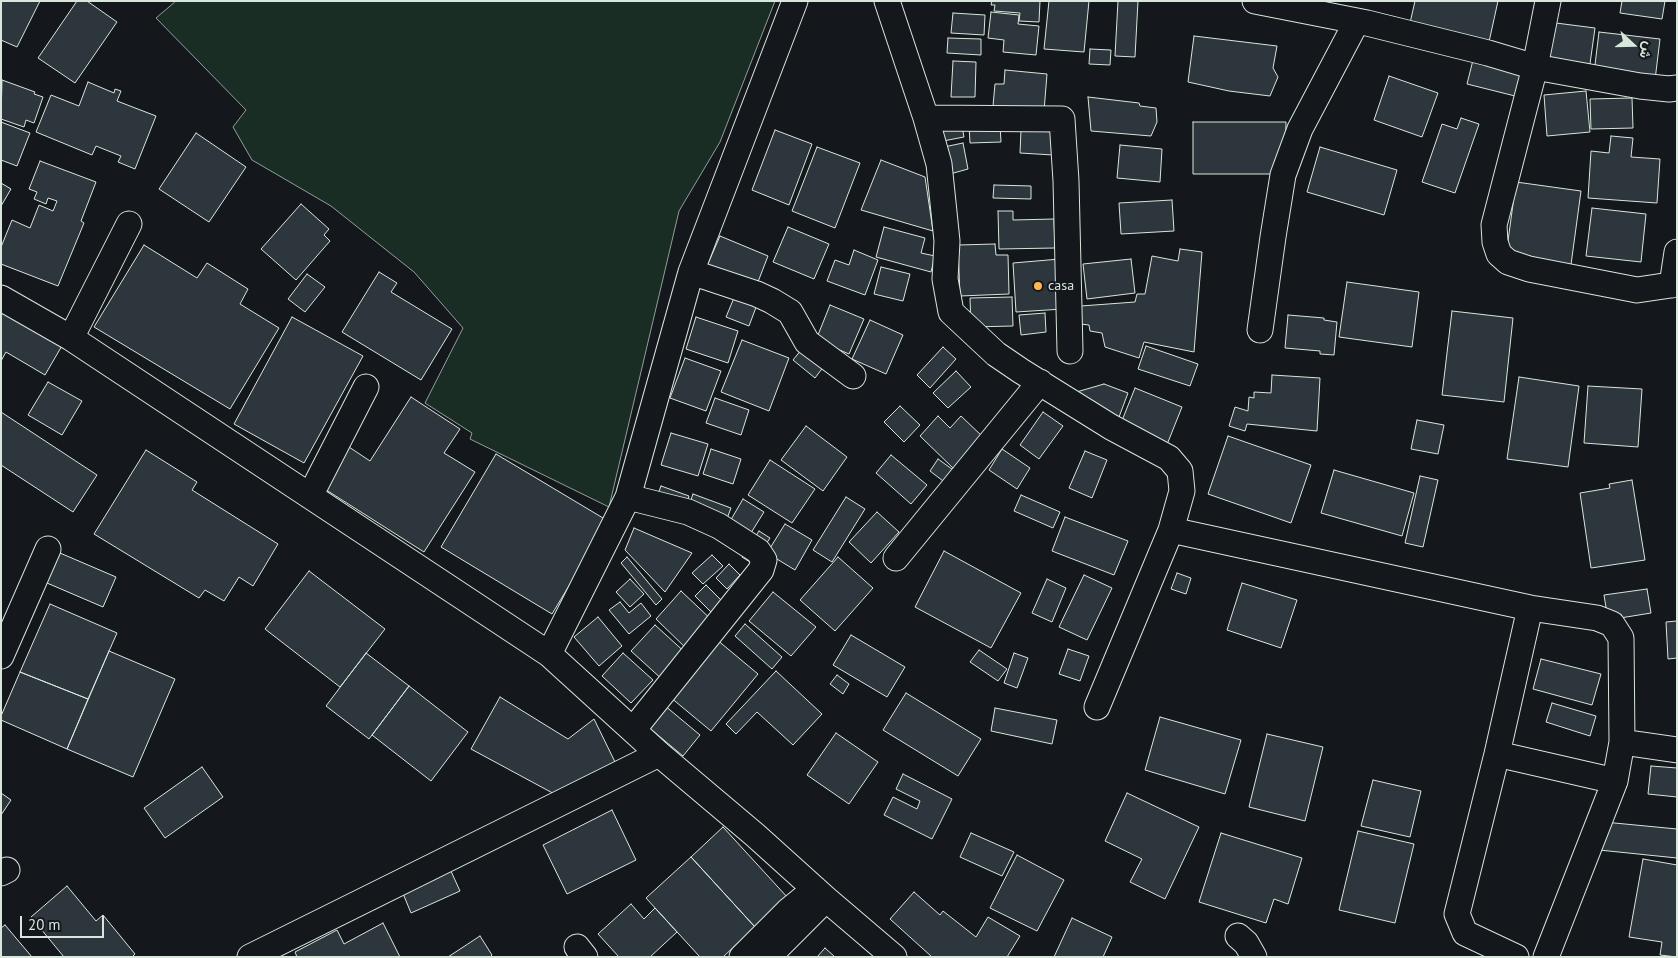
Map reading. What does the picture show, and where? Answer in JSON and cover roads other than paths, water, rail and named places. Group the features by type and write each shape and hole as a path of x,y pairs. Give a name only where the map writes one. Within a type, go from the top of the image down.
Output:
{"street":[{"path":"550,654 628,497 692,272 795,1"},
{"path":"887,1 926,118 939,164 946,240 945,279 951,312 996,354 1111,427 1169,458 1180,471 1182,491 1171,530 1097,707"},
{"path":"1255,1 1357,21 1488,53 1535,67 1640,86 1677,88"},
{"path":"1548,1 1535,67 1494,225 1495,242 1499,254 1508,262 1529,269 1637,290 1675,284 1677,252"},
{"path":"1260,330 1283,174 1300,128 1357,21"},
{"path":"926,118 1062,119 1066,180 1070,351"},
{"path":"71,338 129,224"},
{"path":"692,272 757,294 790,312 807,342 853,376"},
{"path":"1,298 71,338 550,654 659,754 894,957"},
{"path":"896,558 1040,382"},
{"path":"310,496 366,387"},
{"path":"628,497 688,512 719,526 758,551 764,560 761,570 633,730"},
{"path":"1171,530 1530,608 1597,618 1612,624 1621,638 1622,742 1614,780 1546,957"},
{"path":"1,656 48,549"},
{"path":"1516,957 1465,934 1457,914 1497,754 1530,608"},
{"path":"1622,742 1677,750"},
{"path":"250,957 659,754"},
{"path":"1497,754 1614,780"},
{"path":"742,957 788,911 821,894"},
{"path":"768,957 821,894"},
{"path":"1238,936 1246,943 1254,957"}],"place":[{"name":"casa","path":"1038,286"}]}
